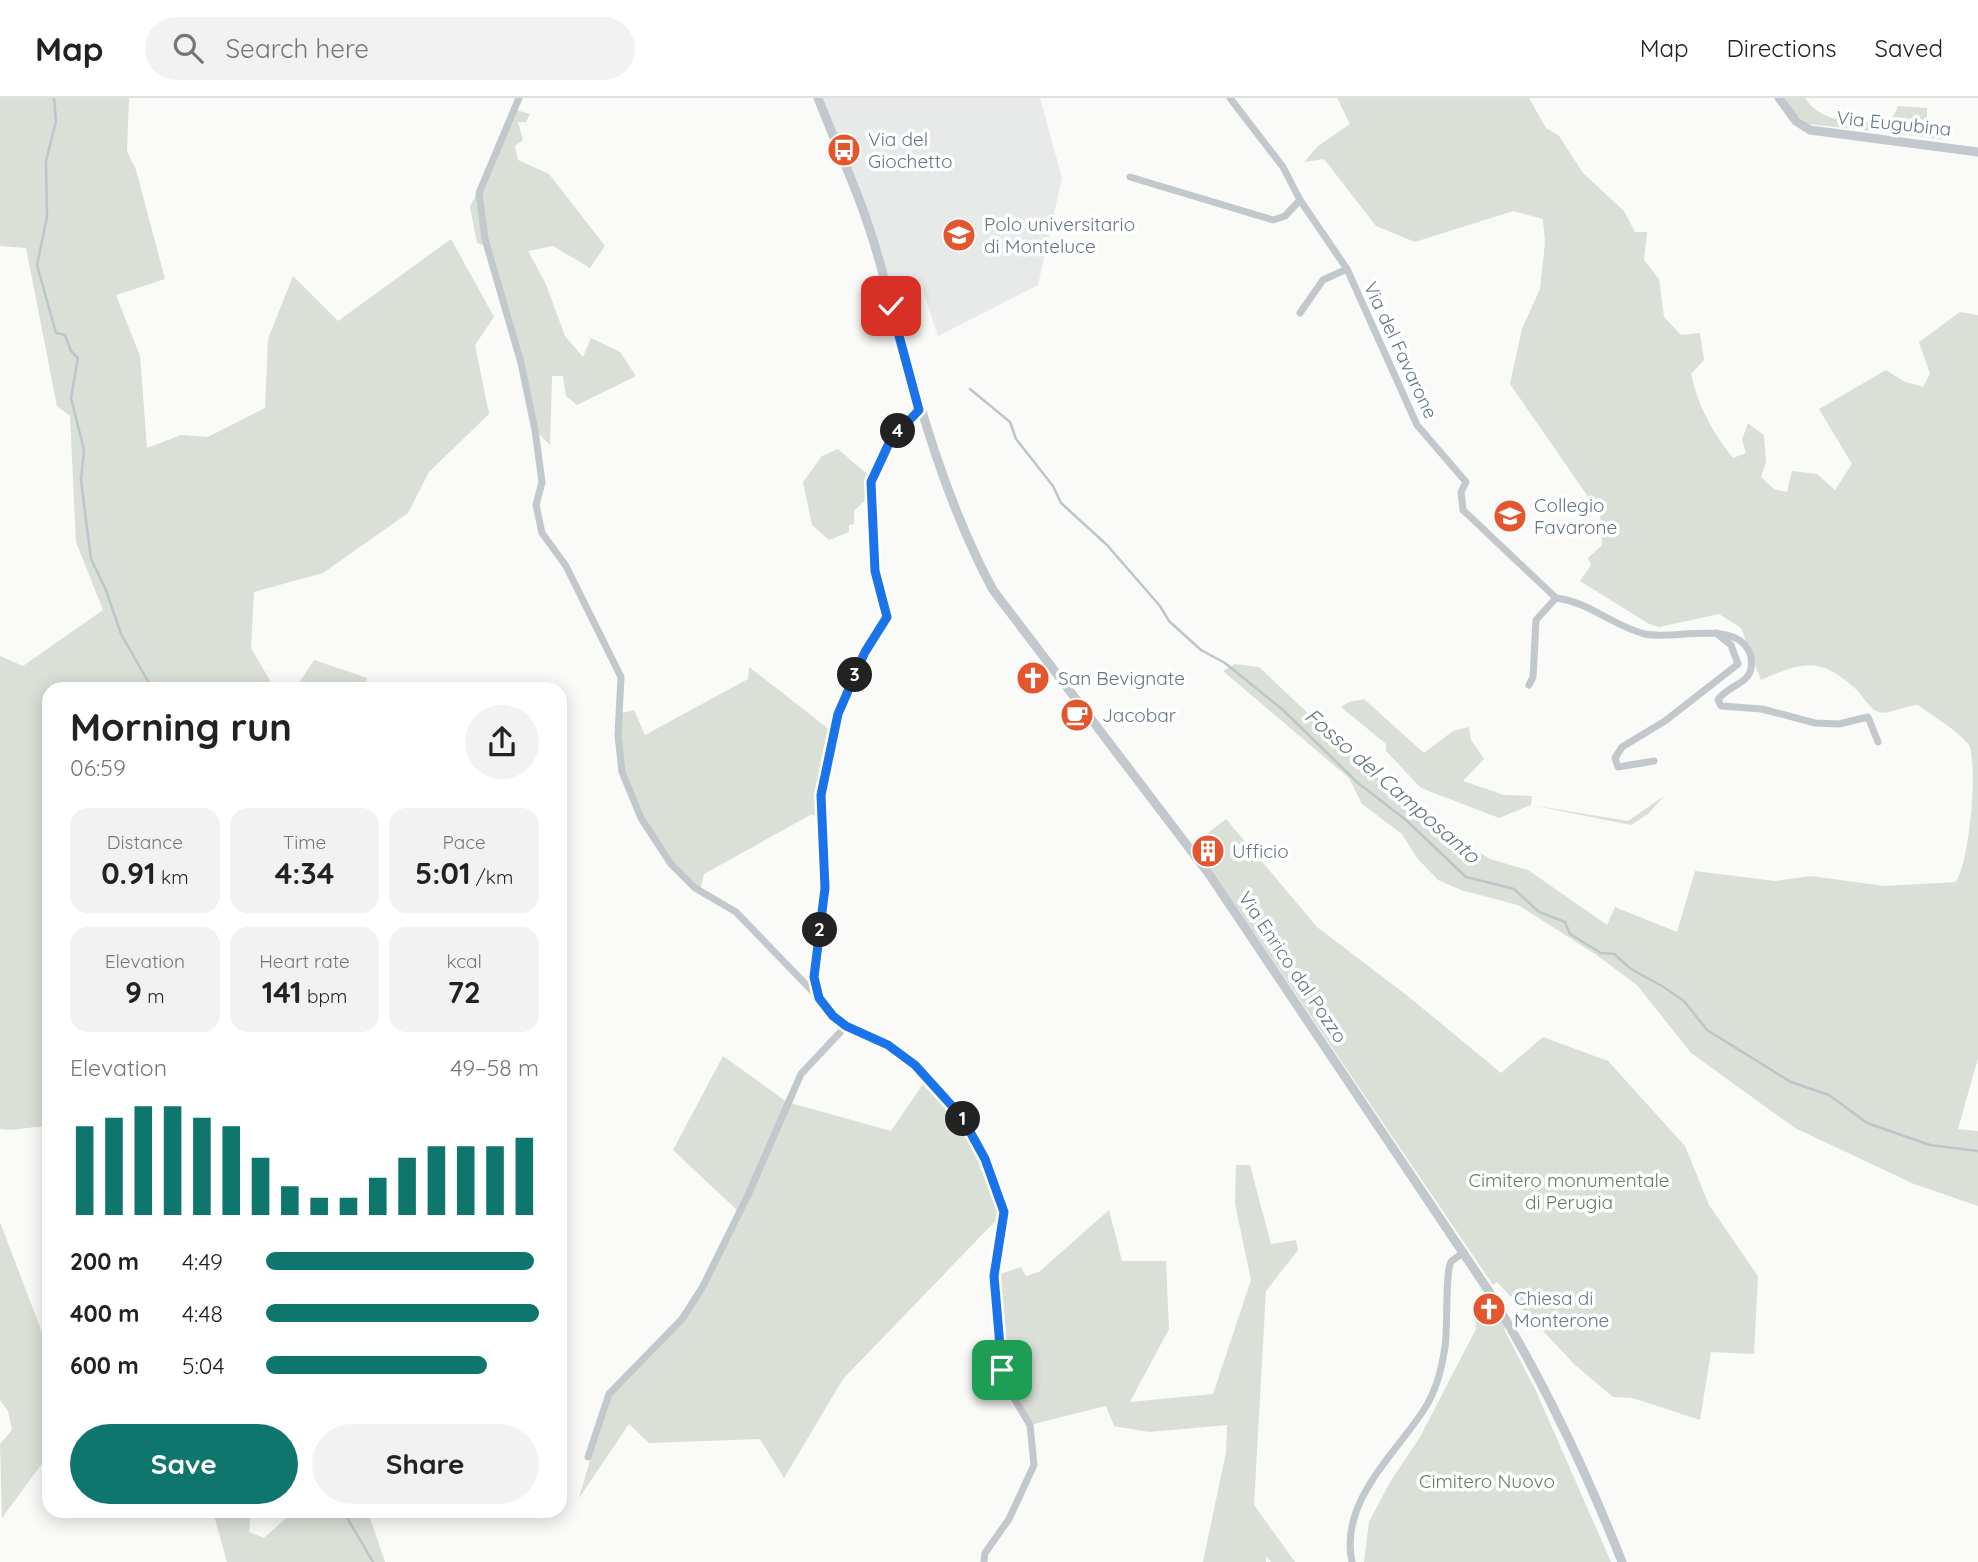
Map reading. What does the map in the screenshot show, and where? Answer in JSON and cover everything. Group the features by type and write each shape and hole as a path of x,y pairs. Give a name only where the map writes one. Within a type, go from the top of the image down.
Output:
{"street":[{"path":"519,98 479,193 485,239 522,363 535,430 542,482 536,505 542,533 566,565 621,677 618,735 622,772 641,818 671,864 695,888 736,912 833,1016 846,1026 888,1045 915,1065 962,1117 985,1159 1004,1212 994,1276 1001,1364 1006,1385 1030,1425 1034,1465 1009,1519 985,1553 984,1562"},
{"name":"Via Enrico dal Pozzo","path":"818,98 876,251 919,410 971,546 1003,607 1209,874 1464,1252 1530,1359 1600,1506 1622,1562"},
{"name":"Via del Favarone","path":"1230,98 1283,167 1300,200 1347,269 1417,425 1466,482 1461,492 1463,510 1556,598 1574,600 1641,633 1659,637 1716,632"},
{"name":"Via Eugubina","path":"1779,98 1796,121 1810,130 1978,152"},
{"path":"1130,177 1273,220 1285,216 1300,200"},
{"path":"1300,313 1322,280 1347,269"},
{"path":"819,998 814,977 825,888 821,795 838,714 865,652 887,617 875,571 871,482 890,441 919,410"},
{"path":"1529,685 1533,677 1536,620 1556,598"},
{"path":"1716,632 1724,632 1744,645 1749,650 1753,665 1748,677 1722,694 1718,700 1721,706 1762,709 1815,723 1839,724 1868,717 1872,720 1878,742"},
{"path":"1654,761 1618,767 1615,758 1622,747 1665,721 1738,664 1731,645 1716,632"},
{"path":"588,1457 609,1394 681,1318 702,1288 748,1195 772,1133 801,1074 846,1026"},
{"path":"1352,1562 1350,1553 1354,1521 1367,1485 1427,1405 1439,1373 1448,1329 1448,1272 1452,1262 1464,1252"}],"shaded area":[{"name":"Polo universitario di Monteluce","path":"823,98 1040,98 1062,178 1038,285 938,336 920,282 887,292"}],"green space":[{"path":"0,98 129,98 127,151 136,170 165,279 116,295 140,356 147,448 181,435 208,437 265,408 268,339 293,276 338,321 451,239 494,317 475,345 489,414 429,472 408,513 323,573 254,592 251,648 271,682 42,682 42,1127 12,1130 0,1129 0,656 23,666 103,610 76,542 70,416 57,406 26,248 0,246"},
{"path":"1337,98 1529,98 1546,128 1559,136 1583,173 1624,211 1635,232 1647,232 1644,260 1659,279 1664,317 1681,335 1700,333 1704,360 1691,374 1707,418 1733,458 1746,453 1742,440 1748,423 1764,435 1766,462 1761,477 1774,489 1787,492 1792,471 1817,474 1835,490 1852,464 1819,409 1886,370 1903,381 1923,387 1930,374 1919,342 1960,312 1978,315 1978,1058 1958,1129 1978,1131 1978,1206 1914,1184 1795,1128 1691,1053 1637,985 1595,954 1518,905 1461,890 1438,880 1417,858 1402,834 1362,804 1349,778 1223,671 1235,664 1259,667 1367,769 1436,826 1490,859 1528,870 1607,925 1615,907 1677,932 1695,871 1775,881 1811,876 1884,886 1956,882 1961,870 1969,834 1973,792 1972,756 1969,745 1945,723 1918,705 1885,713 1876,711 1845,680 1822,667 1801,666 1761,680 1741,628 1719,614 1659,627 1649,624 1580,581 1591,565 1588,558 1602,545 1600,514 1510,384 1522,329 1540,289 1545,243 1543,219 1513,211 1415,242 1376,226 1324,159 1304,162 1318,146 1350,124"},
{"path":"1785,98 1805,98 1822,114 1855,122 1891,121 1898,106 1927,108 1927,122 1945,131 1942,139 1809,124 1794,113"},
{"path":"516,110 530,114 526,122 518,122 523,140 515,146 518,160 549,174 605,246 590,268 553,246 528,251 545,282 565,336 583,357 591,338 620,352 636,376 577,405 566,396 563,376 552,376 550,445 535,430 488,247 477,243 470,207"},
{"path":"838,449 873,479 871,500 865,500 854,511 854,524 849,525 849,532 829,540 812,525 803,482 822,456"},
{"path":"314,660 367,678 365,682 300,682"},
{"path":"749,667 830,730 821,822 812,814 704,874 700,891 664,852 636,807 621,767 619,714 634,710 645,735 748,679"},
{"path":"1364,699 1424,753 1453,731 1469,727 1471,740 1484,759 1463,781 1504,795 1532,796 1531,805 1499,818 1421,788 1386,751 1386,744 1341,707"},
{"path":"1664,796 1648,814 1631,825 1531,805 1628,821"},
{"name":"Cimitero monumentale di Perugia","path":"1226,819 1317,927 1409,997 1501,1073 1543,1037 1608,1061 1685,1146 1709,1205 1758,1276 1754,1354 1711,1352 1700,1420 1633,1398 1613,1397 1575,1365 1497,1282 1493,1285 1194,844"},
{"path":"723,1056 787,1102 891,1131 927,1078 962,1117 978,1145 1004,1212 843,1379 784,1478 760,1439 649,1443 629,1424 579,1498 609,1394 682,1318 739,1212 673,1150"},
{"path":"1236,1165 1250,1165 1271,1244 1296,1240 1298,1250 1266,1291 1254,1505 1295,1562 1271,1562 1266,1556 1266,1562 1203,1562 1226,1452 1227,1425 1149,1432 1114,1426 1106,1406 1030,1425 1006,1385 994,1276 1021,1267 1026,1276 1039,1272 1109,1210 1122,1261 1166,1261 1169,1329 1130,1402 1213,1394 1251,1280 1235,1204"},
{"path":"0,1222 42,1333 42,1464 2,1518 0,1444 12,1430 8,1411 0,1400"},
{"name":"Cimitero Nuovo","path":"1488,1296 1508,1326 1504,1329 1536,1391 1611,1562 1364,1562 1369,1522 1390,1482 1420,1437 1476,1329 1474,1306"},
{"path":"215,1518 250,1518 249,1532 264,1538 286,1518 370,1518 385,1562 227,1562"}],"waterway":[{"path":"54,98 56,121 46,161 47,217 37,265 56,333 65,335 71,351 78,358 71,398 84,450 81,480 91,559 106,590 121,634 148,682"},
{"name":"Fosso del Camposanto","path":"970,389 1010,422 1016,439 1053,486 1061,503 1107,545 1160,606 1169,621 1201,650 1225,663 1283,710 1358,783 1406,820 1466,877 1514,889 1539,912 1565,922 1570,934 1601,953 1614,954 1631,969 1684,1001 1707,1030 1791,1082 1829,1095 1867,1123 1930,1145 1978,1151"},
{"path":"347,1518 373,1562"}],"place":[{"name":"Via del Giochetto","path":"844,150"},
{"name":"Polo universitario di Monteluce","path":"959,235"},
{"name":"Collegio Favarone","path":"1510,516"},
{"name":"San Bevignate","path":"1033,678"},
{"name":"Jacobar","path":"1077,715"},
{"name":"Ufficio","path":"1208,851"},
{"name":"Chiesa di Monterone","path":"1489,1309"}],"route":[{"path":"891,306 919,410 903,424 890,441 871,482 875,571 887,617 865,652 838,714 821,795 825,888 814,977 819,998 833,1016 846,1026 888,1045 915,1065 962,1117 985,1159 1004,1212 1002,1240 994,1276 1002,1370"}]}
